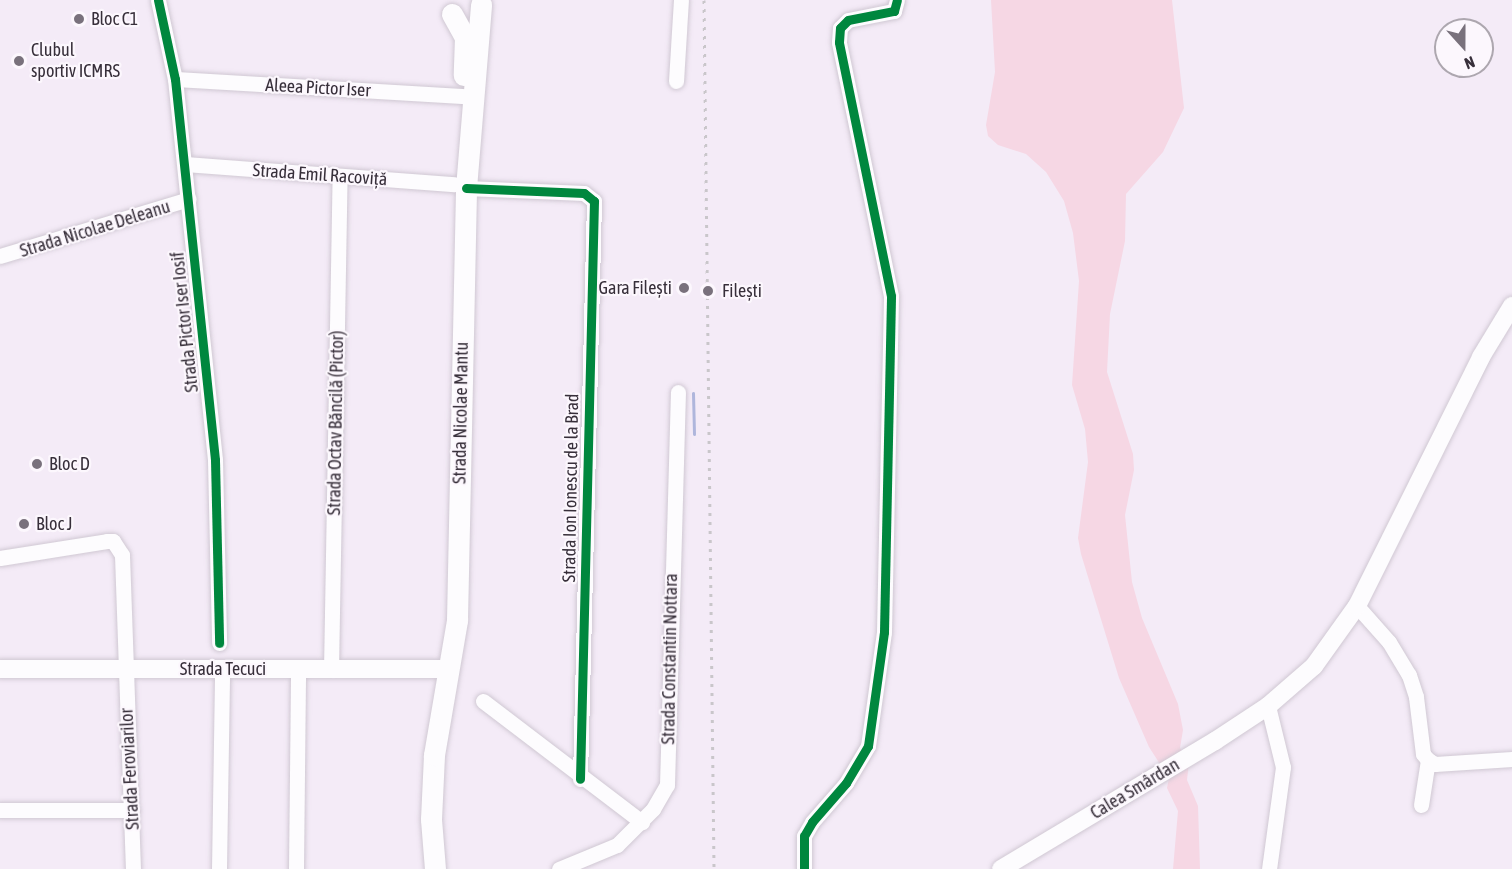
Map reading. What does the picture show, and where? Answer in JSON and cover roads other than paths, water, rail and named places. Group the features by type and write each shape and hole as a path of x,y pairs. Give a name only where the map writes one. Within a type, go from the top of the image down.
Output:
{"highway":[{"path":"447,5 469,18 481,2"},
{"path":"460,186 481,2"},
{"path":"435,869 431,819 434,755 445,669 444,592 465,37 447,5"}],"main road":[{"name":"Calea Smârdan","path":"1001,869 1215,741 1268,706 1314,666 1357,606 1481,357 1512,306"},
{"name":"Strada Tecuci","path":"0,669 445,669"}],"street":[{"name":"Strada Pictor Iser Iosif","path":"158,0 175,79 215,460 219,643"},
{"path":"676,81 681,0"},
{"path":"804,869 804,836 812,822 846,783 868,746 884,632 891,296 839,42 840,28 848,20 894,11 897,0"},
{"name":"Aleea Pictor Iser","path":"175,79 462,96"},
{"name":"Strada Emil Racoviță","path":"185,164 460,186 584,193 594,198"},
{"name":"Strada Octav Băncilă (Pictor)","path":"331,670 340,177"},
{"name":"Strada Ion Ionescu de la Brad","path":"580,779 594,198"},
{"name":"Strada Nicolae Deleanu","path":"0,256 189,199"},
{"name":"Strada Constantin Nottara","path":"559,869 617,845 642,822 661,798 669,768 678,392"},
{"path":"0,558 113,541 122,555 125,669"},
{"path":"1357,606 1389,642 1409,675 1428,760 1421,805"},
{"name":"Strada Feroviarilor","path":"125,669 133,869"},
{"path":"219,869 222,669"},
{"path":"296,869 298,669"},
{"path":"483,701 580,779 642,822"},
{"path":"1268,706 1283,767 1269,869"},
{"path":"1428,760 1435,764 1512,759"},
{"path":"0,810 132,810"},
{"path":"430,869 431,819"}],"waterway":[{"path":"693,393 694,434"}],"railway":[{"path":"704,0 714,869"}],"place":[{"name":"Bloc C1","path":"79,19"},
{"name":"Clubul sportiv ICMRS","path":"19,61"},
{"name":"Gara Filești","path":"684,288"},
{"name":"Filești","path":"708,291"},
{"name":"Bloc D","path":"37,464"},
{"name":"Bloc J","path":"24,524"}]}
